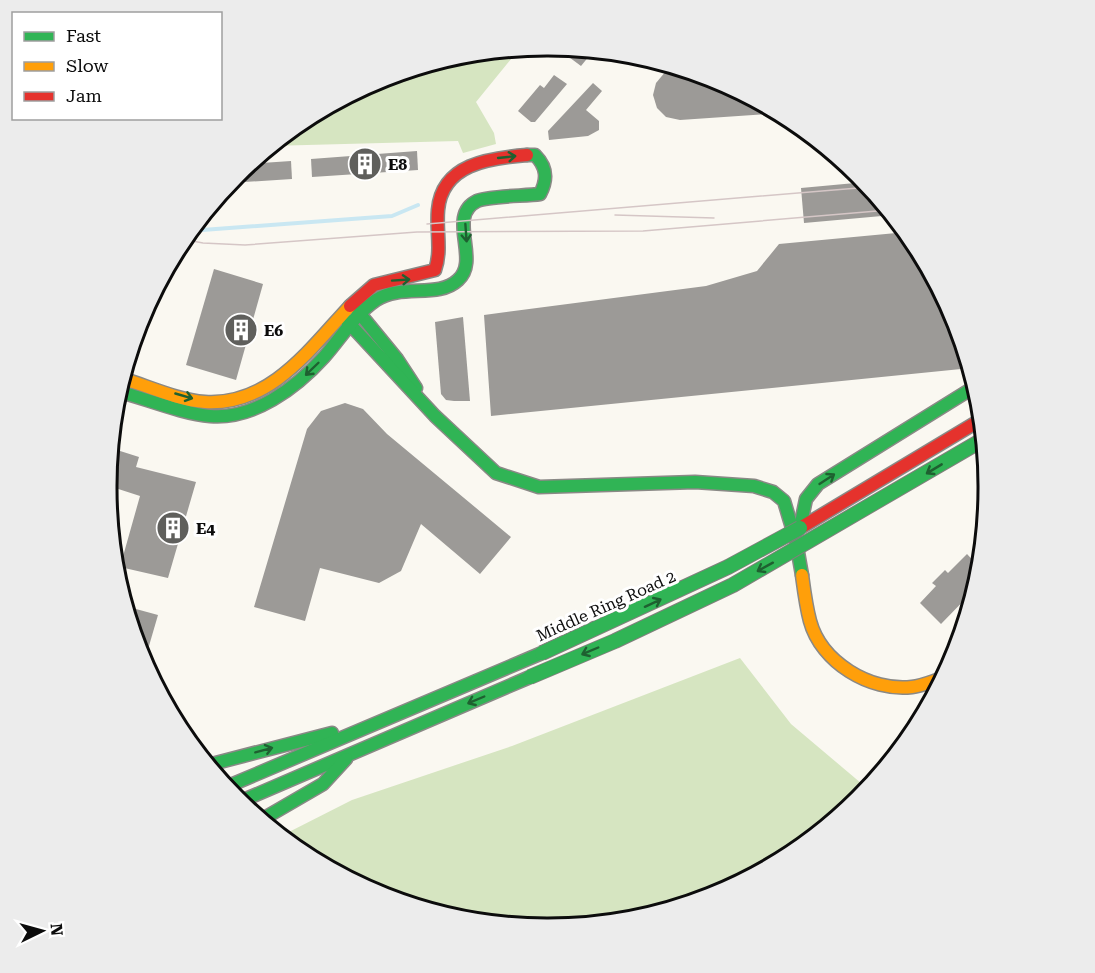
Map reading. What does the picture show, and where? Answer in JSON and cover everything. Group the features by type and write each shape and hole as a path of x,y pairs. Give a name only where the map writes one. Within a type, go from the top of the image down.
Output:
{"main road":[{"path":"128,387 202,401 229,402 267,386 294,369 379,281 420,278 435,270 441,255 438,208 442,190 467,165 483,160 535,155 543,162 546,184 540,194 477,201 469,208 465,214 468,259 466,269 459,280 447,287 388,293 351,311"},
{"path":"351,311 351,325 435,416 496,473 539,487 695,482 754,486 772,492 784,501 796,541 810,623 825,648 847,672 887,685 911,687 932,681"},
{"path":"351,311 398,359 435,416"},
{"path":"128,388 208,416 219,417 253,409 301,379 351,325"},
{"path":"800,528 806,499 818,484 968,391"},
{"name":"Middle Ring Road 2","path":"235,783 542,653 728,567 800,528 974,423"},
{"name":"Middle Ring Road 2","path":"250,798 615,641 733,585 976,443"},
{"path":"217,763 388,718"},
{"path":"269,815 323,784 351,754"}],"green space":[{"path":"513,57 476,102 494,133 496,144 463,153 458,141 284,146 332,113 383,88 436,70"},
{"path":"740,658 791,724 860,783 832,811 787,845 738,873 686,895 659,903 576,917 519,917 491,914 409,895 332,860 290,832 352,800 512,746"}],"building":[{"path":"568,56 588,57 581,66"},
{"path":"665,72 712,88 765,114 680,120 666,117 657,108 653,95 656,83"},
{"path":"554,75 567,84 535,122 531,122 518,111 540,85 544,88"},
{"path":"593,83 602,91 586,110 599,121 599,130 588,136 549,140 548,131"},
{"name":"E8","path":"417,151 418,170 312,177 311,159"},
{"path":"291,161 292,179 243,182 262,163"},
{"path":"853,183 883,216 804,223 801,188"},
{"path":"896,233 921,271 934,296 946,322 962,369 491,416 484,315 706,286 757,271 779,244"},
{"path":"214,269 263,284 236,380 186,365"},
{"path":"463,317 470,401 446,400 441,394 435,322"},
{"path":"345,403 363,409 387,434 511,537 480,574 421,524 401,571 379,583 320,568 305,621 254,607 307,429 321,411"},
{"path":"118,450 139,457 136,467 196,482 168,578 124,568 123,558 140,496 116,488"},
{"path":"967,554 972,559 963,601 941,624 920,603 936,586 932,583 945,570 948,573"},
{"path":"134,608 158,615 148,649"}],"waterway":[{"path":"202,230 392,216 418,205"}],"tram line":[{"path":"427,224 858,188"},
{"path":"193,241 245,245 417,232 643,231 879,211"},
{"path":"615,215 714,218"}],"traffic: fast":[{"path":"127,394 176,409 210,416 242,413 273,400 313,369 354,320 376,300 397,292 440,289 458,280 464,271 466,261 463,227 468,208 482,199 540,194 545,178 544,169 535,155 527,155"},
{"path":"356,309 397,359 416,388"},
{"path":"346,320 435,416 496,473 539,487 695,482 754,486 773,492 784,501 796,541 802,575"},
{"path":"800,528 806,499 818,484 968,391"},
{"path":"530,677 615,641 733,585 976,443"},
{"path":"542,653 728,567 800,528"},
{"path":"235,783 542,653"},
{"path":"249,797 530,677"},
{"path":"217,763 332,733"},
{"path":"269,815 323,784 346,759"}],"traffic: slow":[{"path":"130,381 194,401 228,401 249,395 269,385 287,372 350,306"},
{"path":"802,575 810,621 816,636 836,661 849,671 880,685 916,686 932,681"}],"traffic: jam":[{"path":"350,306 374,285 435,270 441,195 448,182 458,173 470,166 498,158 527,155"},
{"path":"800,528 974,424"}],"place":[{"name":"E8","path":"365,164"},
{"name":"E6","path":"241,330"},
{"name":"E4","path":"173,528"}]}
